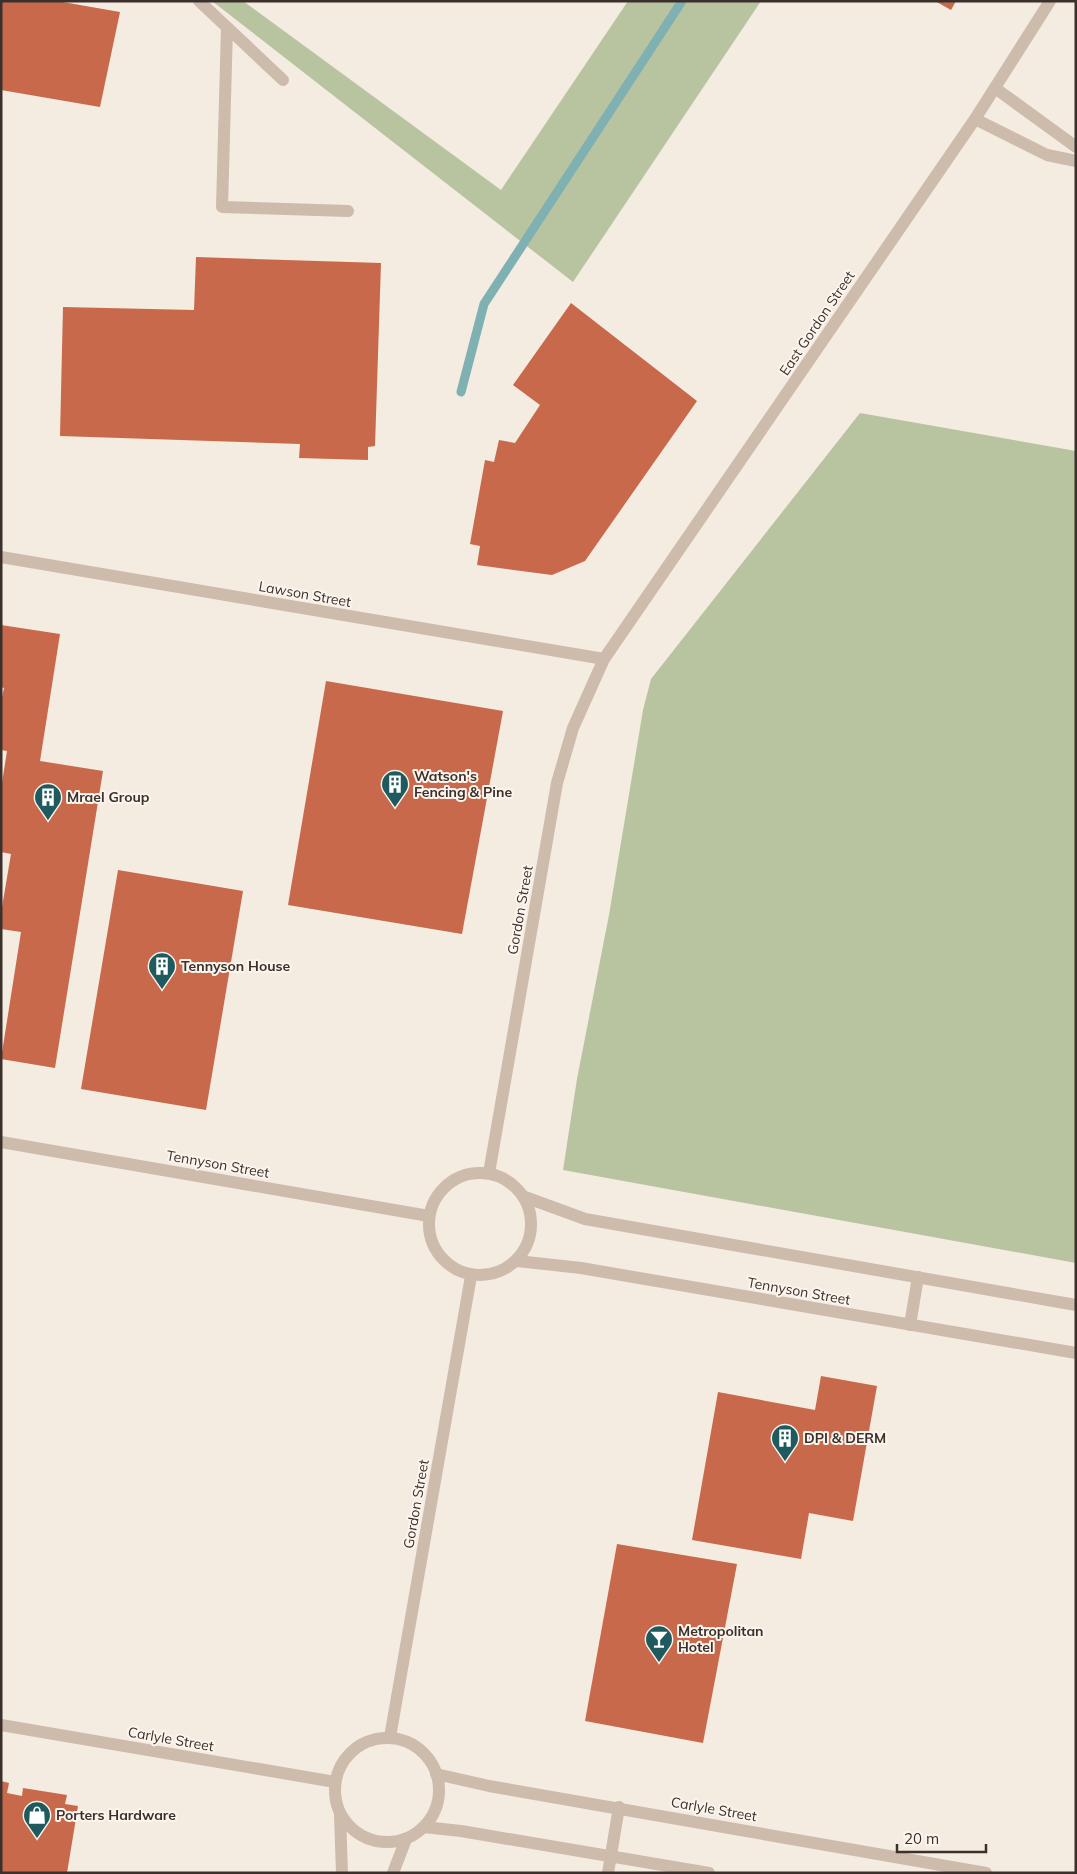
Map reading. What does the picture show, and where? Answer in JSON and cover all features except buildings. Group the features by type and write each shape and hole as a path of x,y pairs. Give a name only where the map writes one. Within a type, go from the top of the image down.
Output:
{"street":[{"path":"199,1 283,80"},
{"name":"East Gordon Street","path":"604,659 975,119 1050,1"},
{"path":"227,28 222,207 348,211"},
{"path":"995,88 1076,147"},
{"path":"975,119 1046,154 1076,160"},
{"name":"Lawson Street","path":"1,557 604,659"},
{"name":"Gordon Street","path":"489,1173 557,783 573,728 604,659"},
{"name":"Tennyson Street","path":"1,1142 429,1216"},
{"path":"472,1173 489,1173 503,1177 525,1197 531,1214 532,1230 527,1247 517,1261 496,1273 471,1276 456,1270 444,1261 434,1248 429,1232 429,1216 434,1201 444,1188 457,1178 472,1173"},
{"path":"525,1197 585,1220 1076,1305"},
{"name":"Tennyson Street","path":"517,1261 581,1268 1076,1353"},
{"name":"Gordon Street","path":"390,1737 471,1276"},
{"path":"910,1325 918,1277"},
{"name":"Carlyle Street","path":"1,1725 335,1782"},
{"path":"340,1814 349,1826 361,1836 375,1841 391,1842 406,1839 424,1827 432,1816 437,1802 439,1787 430,1760 419,1748 405,1740 390,1737 375,1738 354,1749 339,1766 335,1782 335,1798 340,1814 343,1855 342,1873"},
{"name":"Carlyle Street","path":"436,1774 489,1786 619,1807 986,1873"},
{"path":"608,1873 619,1807"},
{"path":"424,1827 709,1873"},
{"path":"393,1873 406,1839"}],"green space":[{"path":"212,1 243,1 501,190 628,1 761,1 573,282"},
{"path":"860,413 1076,451 1076,1263 563,1170 577,1079 609,915 643,710 651,679"}],"waterway":[{"path":"461,392 484,304 682,1"}],"place":[{"name":"Watson's Fencing & Pine","path":"395,808"},
{"name":"Mrael Group","path":"48,821"},
{"name":"Tennyson House","path":"162,990"},
{"name":"DPI & DERM","path":"785,1462"},
{"name":"Metropolitan Hotel","path":"659,1663"},
{"name":"Porters Hardware","path":"37,1839"}]}
